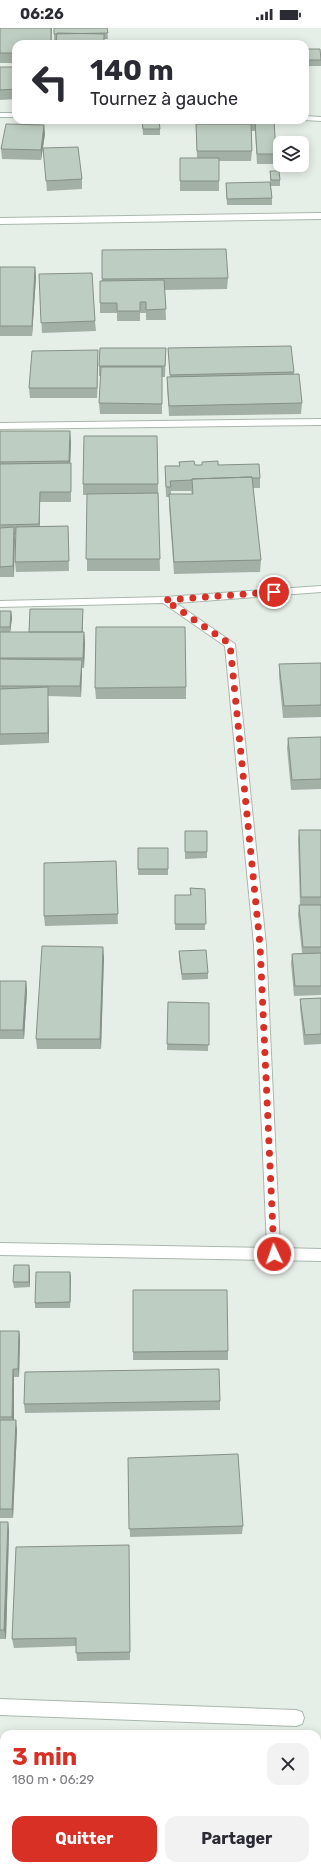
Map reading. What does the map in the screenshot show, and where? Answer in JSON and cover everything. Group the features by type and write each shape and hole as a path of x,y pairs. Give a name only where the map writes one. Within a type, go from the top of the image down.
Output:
{"street":[{"path":"0,115 12,115"},
{"path":"309,118 321,119"},
{"path":"0,221 321,216"},
{"path":"0,426 321,422"},
{"path":"0,604 165,600 321,589"},
{"path":"165,600 230,644 260,945 274,1254"},
{"path":"0,1249 321,1255"},
{"path":"0,1707 296,1718"}],"building":[{"path":"0,28 51,28 51,40 12,40 12,53 0,53"},
{"path":"54,28 107,28 108,33 54,34"},
{"path":"57,33 104,34 104,40 56,40"},
{"path":"309,49 320,49 321,60 309,60"},
{"path":"0,67 12,67 12,89 0,90"},
{"path":"6,124 44,125 41,150 1,149"},
{"path":"142,124 159,124 160,129 143,129"},
{"path":"196,124 251,124 252,151 197,151"},
{"path":"255,124 274,124 273,154 257,154"},
{"path":"78,147 82,179 46,181 43,148"},
{"path":"180,158 219,158 219,181 180,181"},
{"path":"270,171 279,172 280,180 271,180"},
{"path":"270,182 272,198 227,199 226,183"},
{"path":"226,249 228,278 102,279 102,250"},
{"path":"0,267 35,267 32,326 0,326"},
{"path":"92,273 95,321 41,323 39,274"},
{"path":"164,280 166,309 146,310 146,302 140,302 140,311 117,311 117,303 100,303 100,281"},
{"path":"291,346 294,372 170,375 168,348"},
{"path":"100,348 166,348 165,366 99,366"},
{"path":"98,350 97,388 29,388 32,351"},
{"path":"101,367 162,367 162,404 99,403"},
{"path":"299,374 302,403 169,406 167,377"},
{"path":"0,431 70,431 69,461 0,462"},
{"path":"84,436 157,436 158,484 83,484"},
{"path":"194,461 195,465 202,465 202,462 218,461 218,465 259,464 260,478 192,479 170,481 171,487 166,487 165,466 180,466 179,462"},
{"path":"71,463 71,492 40,492 39,524 0,525 0,464"},
{"path":"252,477 261,560 174,562 169,494 193,494 192,479"},
{"path":"158,493 160,559 86,559 87,494"},
{"path":"68,526 69,561 15,562 16,527"},
{"path":"14,527 13,566 0,567 0,528"},
{"path":"30,609 83,609 82,632 29,632"},
{"path":"0,611 11,611 10,627 0,627"},
{"path":"96,627 185,627 186,687 95,688"},
{"path":"0,632 84,632 83,658 0,658"},
{"path":"0,659 82,660 80,686 0,686"},
{"path":"321,663 321,705 284,706 279,664"},
{"path":"48,687 48,733 0,734 0,689"},
{"path":"321,737 321,779 292,780 288,738"},
{"path":"299,830 321,830 321,897 301,897"},
{"path":"185,831 207,831 207,852 185,852"},
{"path":"138,848 168,848 168,869 138,869"},
{"path":"116,861 118,914 44,916 44,863"},
{"path":"190,888 205,889 206,924 175,924 175,895 191,895"},
{"path":"299,905 321,905 321,947 303,947"},
{"path":"42,946 103,947 100,1039 36,1039"},
{"path":"206,950 208,973 182,974 179,951"},
{"path":"321,953 321,986 295,986 292,954"},
{"path":"0,981 26,981 23,1030 0,1030"},
{"path":"321,998 321,1034 305,1035 300,999"},
{"path":"168,1002 209,1003 209,1045 167,1044"},
{"path":"14,1265 29,1265 29,1282 13,1282"},
{"path":"36,1272 70,1272 70,1302 35,1303"},
{"path":"133,1290 227,1290 228,1351 133,1352"},
{"path":"0,1331 19,1331 18,1369 13,1369 12,1417 0,1417"},
{"path":"219,1369 220,1401 24,1404 25,1372"},
{"path":"0,1420 16,1420 12,1509 0,1509"},
{"path":"238,1454 243,1526 129,1529 128,1458"},
{"path":"0,1522 8,1522 4,1630 0,1630"},
{"path":"129,1545 130,1652 76,1653 76,1638 12,1639 16,1547"}],"route":[{"path":"274,592 165,600 230,644 260,945 274,1254"}]}
